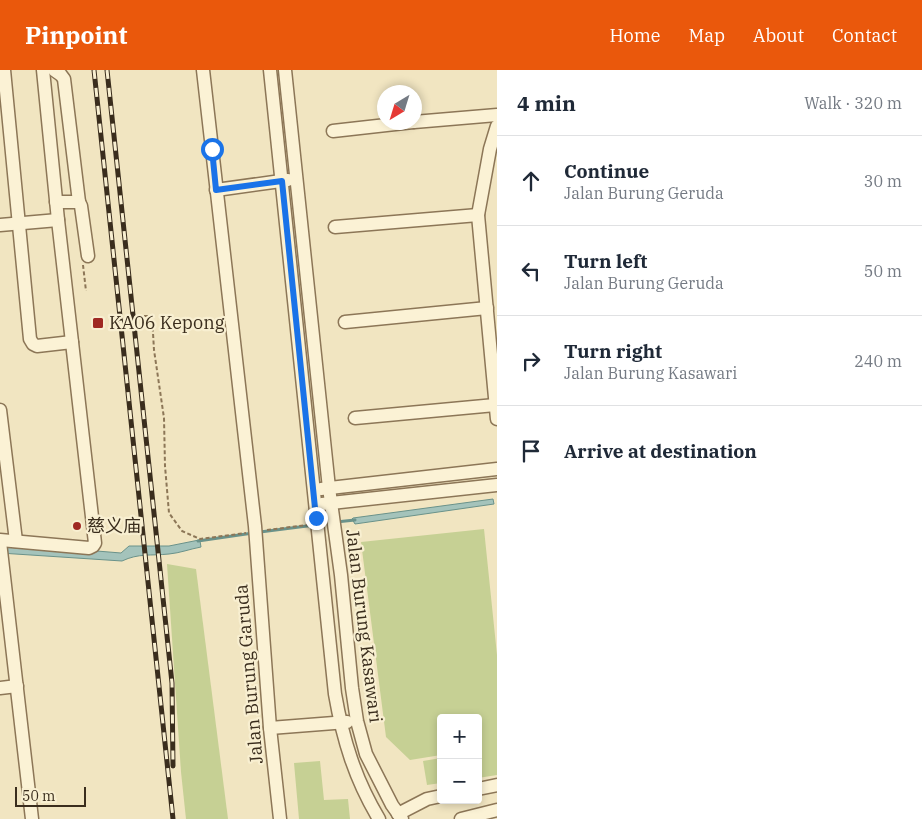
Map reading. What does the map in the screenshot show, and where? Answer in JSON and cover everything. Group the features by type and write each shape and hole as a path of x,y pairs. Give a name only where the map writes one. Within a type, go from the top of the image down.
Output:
{"street":[{"path":"4,70 30,339 33,344 38,346 72,342"},
{"path":"32,819 0,541 89,548 95,543 56,202 43,70"},
{"path":"54,70 64,79 79,202 88,256"},
{"name":"Jalan Burung Garuda","path":"203,70 255,526 270,728 280,819"},
{"name":"Jalan Burung Kasawari","path":"270,70 335,694 340,722 356,773 364,794 379,819"},
{"name":"Jalan Burung Kasawari","path":"285,70 329,488 357,721 366,754 400,817"},
{"path":"422,121 497,115"},
{"path":"333,131 377,126"},
{"path":"497,126 490,149 478,215 497,419"},
{"path":"216,190 296,180"},
{"path":"56,202 79,202"},
{"path":"335,227 478,215"},
{"path":"0,225 58,220"},
{"path":"345,322 486,308"},
{"path":"355,418 495,404"},
{"path":"0,410 16,541"},
{"path":"313,490 497,469"},
{"path":"316,516 332,509 497,485"},
{"path":"0,688 17,686"},
{"path":"270,728 357,721"},
{"path":"482,788 497,785"},
{"path":"400,817 427,799 437,797"},
{"path":"461,819 497,810"}],"path":[{"path":"144,316 152,316 154,350 164,418 165,466 169,513 182,531 200,539 246,533 245,527 260,526 260,531 316,516"}],"green space":[{"path":"484,529 497,655 497,775 482,777 482,714 437,714 437,756 410,760 386,737 361,542"},
{"path":"167,564 196,569 228,819 186,819"},
{"path":"437,759 437,784 427,785 423,761"},
{"path":"320,761 324,800 348,799 350,819 299,819 294,763"}],"water":[{"path":"493,499 494,504 355,524 352,519 353,518"},
{"path":"199,540 201,547 173,553 139,556 122,561 0,553 0,543 121,553 129,546 169,546"}],"waterway":[{"path":"336,522 355,520"},
{"path":"260,532 315,525"},
{"path":"198,541 253,533"}],"railway":[{"path":"94,70 173,819"},
{"path":"107,70 172,683 173,766"}],"place":[{"name":"KA06 Kepong","path":"98,323"},
{"name":"慈义庙","path":"77,526"}],"route":[{"path":"212,149 216,190 282,181 316,518"}]}
